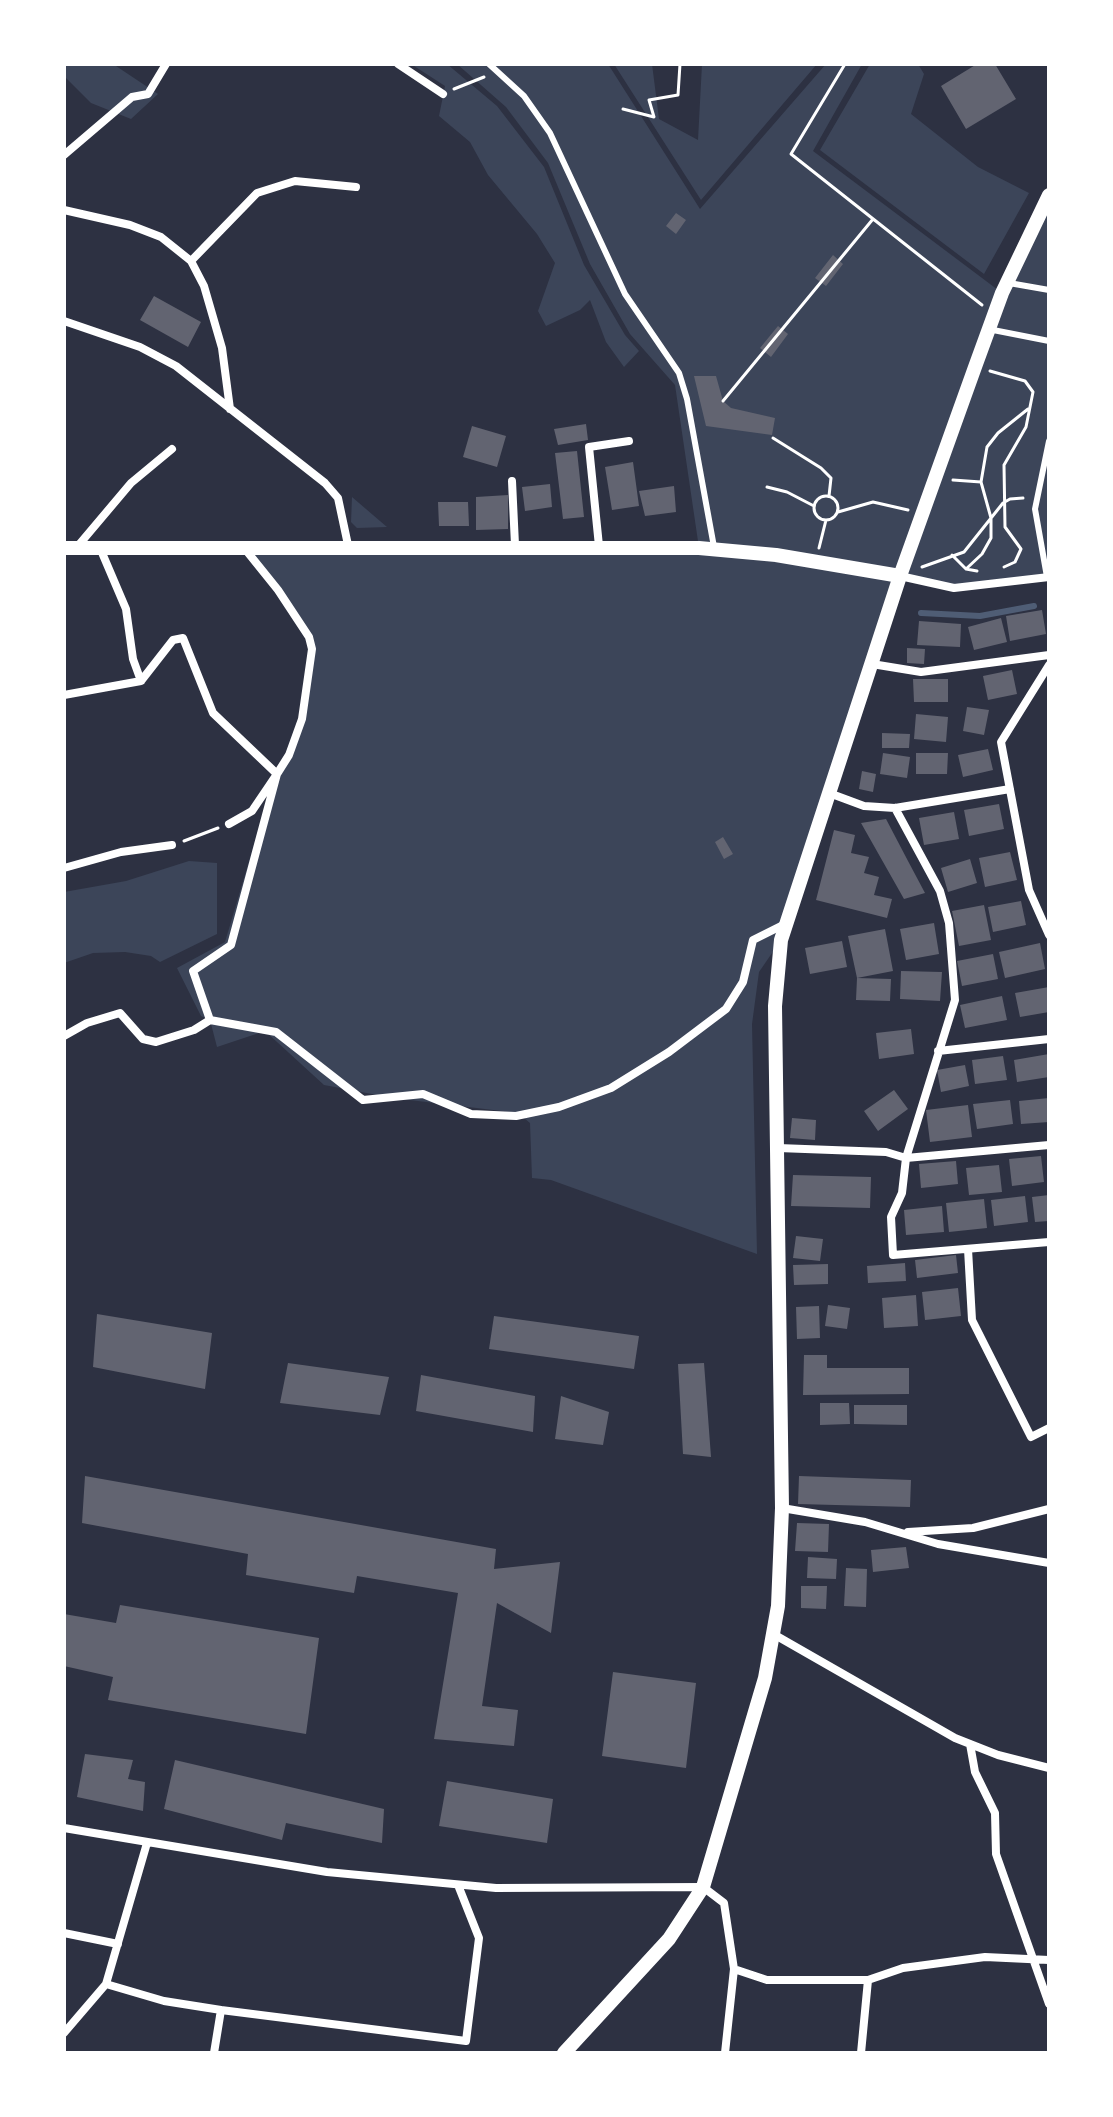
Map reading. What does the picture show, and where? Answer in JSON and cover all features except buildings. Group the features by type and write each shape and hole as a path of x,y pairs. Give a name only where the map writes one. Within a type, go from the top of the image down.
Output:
{"street":[{"path":"64,155 132,97 148,94 166,64"},
{"path":"398,64 443,94"},
{"path":"191,261 257,193 295,181 356,187"},
{"path":"564,2053 669,1939 703,1887 747,1746 775,1635 782,1508 776,984 785,924 900,576 991,322 1049,195"},
{"path":"64,210 130,225 161,237 191,261 204,286 222,348 230,409"},
{"path":"64,321 126,342 176,366 338,498 348,545"},
{"path":"599,546 589,447 629,441"},
{"path":"71,548 131,483 172,449"},
{"path":"512,481 515,545"},
{"path":"71,548 515,545 715,549 816,562 954,588 1048,577"},
{"path":"229,824 252,811 289,755 302,719 312,649 309,637 278,590 243,546"},
{"path":"100,547 126,609 133,659 141,681"},
{"path":"64,695 141,681 173,640 183,638 213,713 277,774"},
{"path":"872,664 921,672 1049,655"},
{"path":"1049,665 1001,742 1029,890 1049,935"},
{"path":"210,1020 193,971 231,945 277,774"},
{"path":"828,793 864,806 895,808 1010,789"},
{"path":"895,808 940,891 949,923 955,1000 906,1158 902,1193 891,1217 893,1255 1049,1242"},
{"path":"64,868 121,852 172,845"},
{"path":"64,1036 87,1023 120,1013 143,1039 156,1042 194,1030 210,1020 276,1032 363,1100 423,1094 471,1114 516,1116 559,1107 611,1088 669,1052 726,1009 743,982 753,940 785,924"},
{"path":"938,1051 1049,1039"},
{"path":"778,1148 886,1152 906,1158 1049,1145"},
{"path":"968,1249 972,1320 1031,1437 1049,1428"},
{"path":"782,1508 865,1522 938,1544 1049,1563"},
{"path":"897,1531 973,1528 1049,1509"},
{"path":"775,1635 970,1744 1049,1768"},
{"path":"970,1744 975,1772 995,1813 996,1854 1049,2004"},
{"path":"64,1828 327,1872 458,1885 496,1888 703,1887 724,1903 734,1969 725,2053"},
{"path":"64,2033 106,1984 147,1843"},
{"path":"458,1885 479,1938 465,2053"},
{"path":"64,1933 118,1944"},
{"path":"734,1969 767,1980 868,1980 903,1968 985,1957 1049,1960"},
{"path":"861,2053 868,1980"},
{"path":"106,1984 164,2001 466,2041"},
{"path":"214,2053 221,2010"}],"lane":[{"path":"489,64 524,96 550,133 625,294 679,373 687,399 715,549"},
{"path":"1008,283 1049,290"},
{"path":"991,322 1049,341"},
{"path":"1048,577 1036,501 1049,441"}],"path":[{"path":"623,109 654,117 649,100 678,95 680,64"},
{"path":"845,64 791,154 873,219 991,322"},
{"path":"443,94 499,72"},
{"path":"723,401 873,219"},
{"path":"975,367 1030,384 1033,392 1022,437 1004,465 1005,527 1017,540 1021,555 1015,562 999,568"},
{"path":"966,569 989,545 991,518 981,482 985,454 991,440 1028,409"},
{"path":"773,438 783,440 831,478 829,496"},
{"path":"936,475 961,482 981,482"},
{"path":"767,487 776,487 814,506 816,514 826,520"},
{"path":"814,506 821,497 829,496 838,504 838,512"},
{"path":"900,576 964,552 1005,502 1018,498 1036,501"},
{"path":"816,562 826,520 838,512 873,502 922,514"},
{"path":"952,555 966,569 991,569"},
{"path":"172,845 229,824"}],"shaded area":[{"path":"64,64 113,64 158,94 131,119 91,103 64,76"},
{"path":"411,64 447,64 497,106 544,167 584,265 625,335 639,351 624,367 606,342 590,300 580,310 546,326 538,311 555,263 537,234 488,175 470,142 439,116 445,86"},
{"path":"457,64 608,64 700,209 826,64 862,64 813,151 1002,293 1049,195 1049,577 978,588 901,576 781,940 759,972 752,1024 757,1254 551,1180 532,1178 530,1123 518,1113 393,1098 324,1085 265,1031 217,1047 210,1020 201,1016 177,968 225,942 261,821 295,736 308,674 309,637 248,546 699,548 675,385 630,334 590,264 548,163 506,107"},
{"path":"614,64 652,64 659,119 698,140 702,64 817,64 701,200"},
{"path":"870,64 918,64 924,74 911,114 978,167 1029,193 984,274 820,150"},
{"path":"352,497 387,527 357,528 351,522"},
{"path":"189,861 217,863 217,934 160,962 151,956 125,952 93,953 64,963 64,892 126,881"}],"waterway":[{"path":"921,613 980,616 1034,606"}]}
